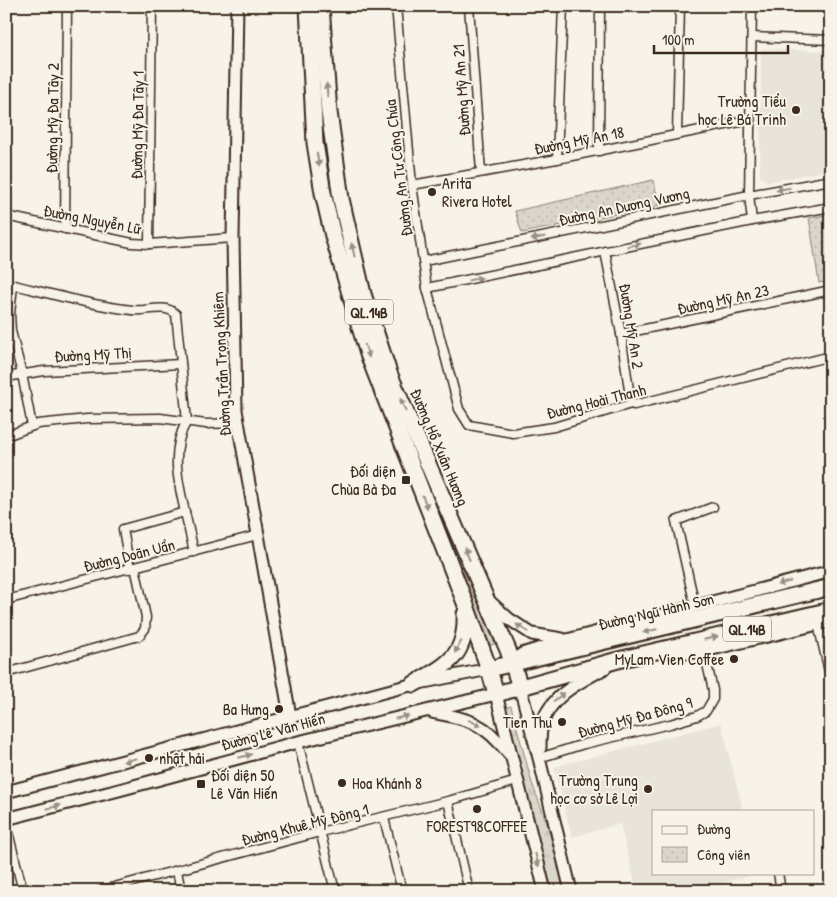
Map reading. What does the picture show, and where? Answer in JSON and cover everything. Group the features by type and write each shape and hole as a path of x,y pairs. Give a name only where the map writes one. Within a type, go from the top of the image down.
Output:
{"highway":[{"name":"Đường Hồ Xuân Hương","path":"308,6 315,143 333,236 368,354 464,600 496,694"},
{"name":"Đường Hồ Xuân Hương","path":"321,6 329,112 340,198 363,294 389,373 513,662 520,687"},
{"name":"Đường Ngũ Hành Sơn","path":"489,669 747,600 831,587"},
{"path":"414,684 446,666 460,647 465,631 464,600"},
{"name":"QL.14B","path":"520,687 618,660 831,610"},
{"name":"Đường Lê Văn Hiến","path":"496,694 520,687"}],"main road":[{"name":"Đường Trần Trọng Khiêm","path":"237,6 233,238 237,423 290,716"},
{"name":"Đường Ngũ Hành Sơn","path":"513,662 522,654 566,640 723,599 747,600 831,571"},
{"path":"486,599 508,619 532,634 566,640"},
{"path":"664,649 686,652 704,651 831,621"},
{"path":"539,758 542,724 552,703 580,682 618,660"},
{"name":"Đường Lê Văn Hiến","path":"6,792 414,684 489,669"},
{"name":"Đường Hồ Xuân Hương","path":"520,687 571,891"},
{"name":"Đường Lê Văn Hiến","path":"6,818 298,742 496,694"},
{"name":"Đường Hồ Xuân Hương","path":"496,694 545,891"},
{"path":"428,711 461,717 484,727 498,739 511,757"}],"street":[{"name":"Đường Mỹ Đa Tây 2","path":"65,229 67,6"},
{"name":"Đường Mỹ Đa Tây 1","path":"149,244 152,6"},
{"name":"Đường An Tư Công Chúa","path":"396,6 412,185 427,288 436,326"},
{"name":"Đường Mỹ An 21","path":"469,6 481,172"},
{"path":"557,159 563,6"},
{"path":"599,151 600,6"},
{"path":"677,134 680,6"},
{"path":"752,6 749,195 752,221"},
{"path":"752,37 831,40"},
{"name":"Đường Mỹ An 18","path":"412,185 599,151 750,120"},
{"name":"Đường An Dương Vương","path":"424,261 831,180"},
{"path":"427,288 752,221 831,207"},
{"name":"Đường Nguyễn Lữ","path":"6,216 118,241 149,244 233,238"},
{"name":"Đường Mỹ An 2","path":"605,251 621,334 631,404"},
{"path":"32,426 11,331 9,284 136,311 165,308 171,310 176,314 187,420 181,436 176,469 194,552"},
{"name":"Đường Mỹ An 23","path":"621,334 831,290"},
{"name":"Đường Hoài Thanh","path":"436,326 459,409 469,425 513,432 554,427 631,404 634,405 831,356"},
{"name":"Đường Mỹ Thị","path":"6,377 101,367 181,364"},
{"path":"6,436 32,426 87,419 160,418 187,420 206,424 237,423"},
{"path":"695,606 676,521 713,507"},
{"path":"6,673 139,636 145,629 146,622 123,529 185,512"},
{"name":"Đường Doãn Uẩn","path":"6,600 258,535"},
{"path":"818,624 831,680"},
{"name":"Đường Mỹ Đa Đông 9","path":"539,758 584,744 670,724 697,716 706,711 713,698 713,690 704,651"},
{"path":"298,742 335,891"},
{"name":"Đường Khuê Mỹ Đông 1","path":"99,891 320,832 384,818 517,781"},
{"path":"448,801 469,891"},
{"path":"384,818 402,891"},
{"path":"6,824 23,891"},
{"path":"176,871 181,891"},
{"path":"778,874 782,891"}],"shaded area":[{"name":"Trường Tiểu học Lê Bá Trinh","path":"761,49 831,51 831,170 767,182 760,176"},
{"name":"Trường Trung học cơ sở Lê Lợi","path":"721,723 743,810 652,810 652,874 755,874 695,891 637,891 620,824 572,837 554,767"}],"green space":[{"path":"653,180 660,205 522,233 515,211"},
{"path":"831,214 831,281 819,283 809,218"},
{"path":"419,461 495,644 490,645 417,463"},
{"path":"511,706 532,783 548,826 564,891 552,891 505,708"}],"place":[{"name":"Trường Tiểu học Lê Bá Trinh","path":"796,110"},
{"name":"Arita Rivera Hotel","path":"432,192"},
{"name":"Đối diện Chùa Bà Đa","path":"406,480"},
{"name":"MyLam Vien Coffee","path":"734,659"},
{"name":"Ba Hưng","path":"279,709"},
{"name":"Tien Thu","path":"562,722"},
{"name":"nhật hải","path":"149,758"},
{"name":"Hoa Khánh 8","path":"342,783"},
{"name":"Đối diện 50 Lê Văn Hiến","path":"201,784"},
{"name":"Trường Trung học cơ sở Lê Lợi","path":"648,789"},
{"name":"FOREST98COFFEE","path":"477,809"}]}
